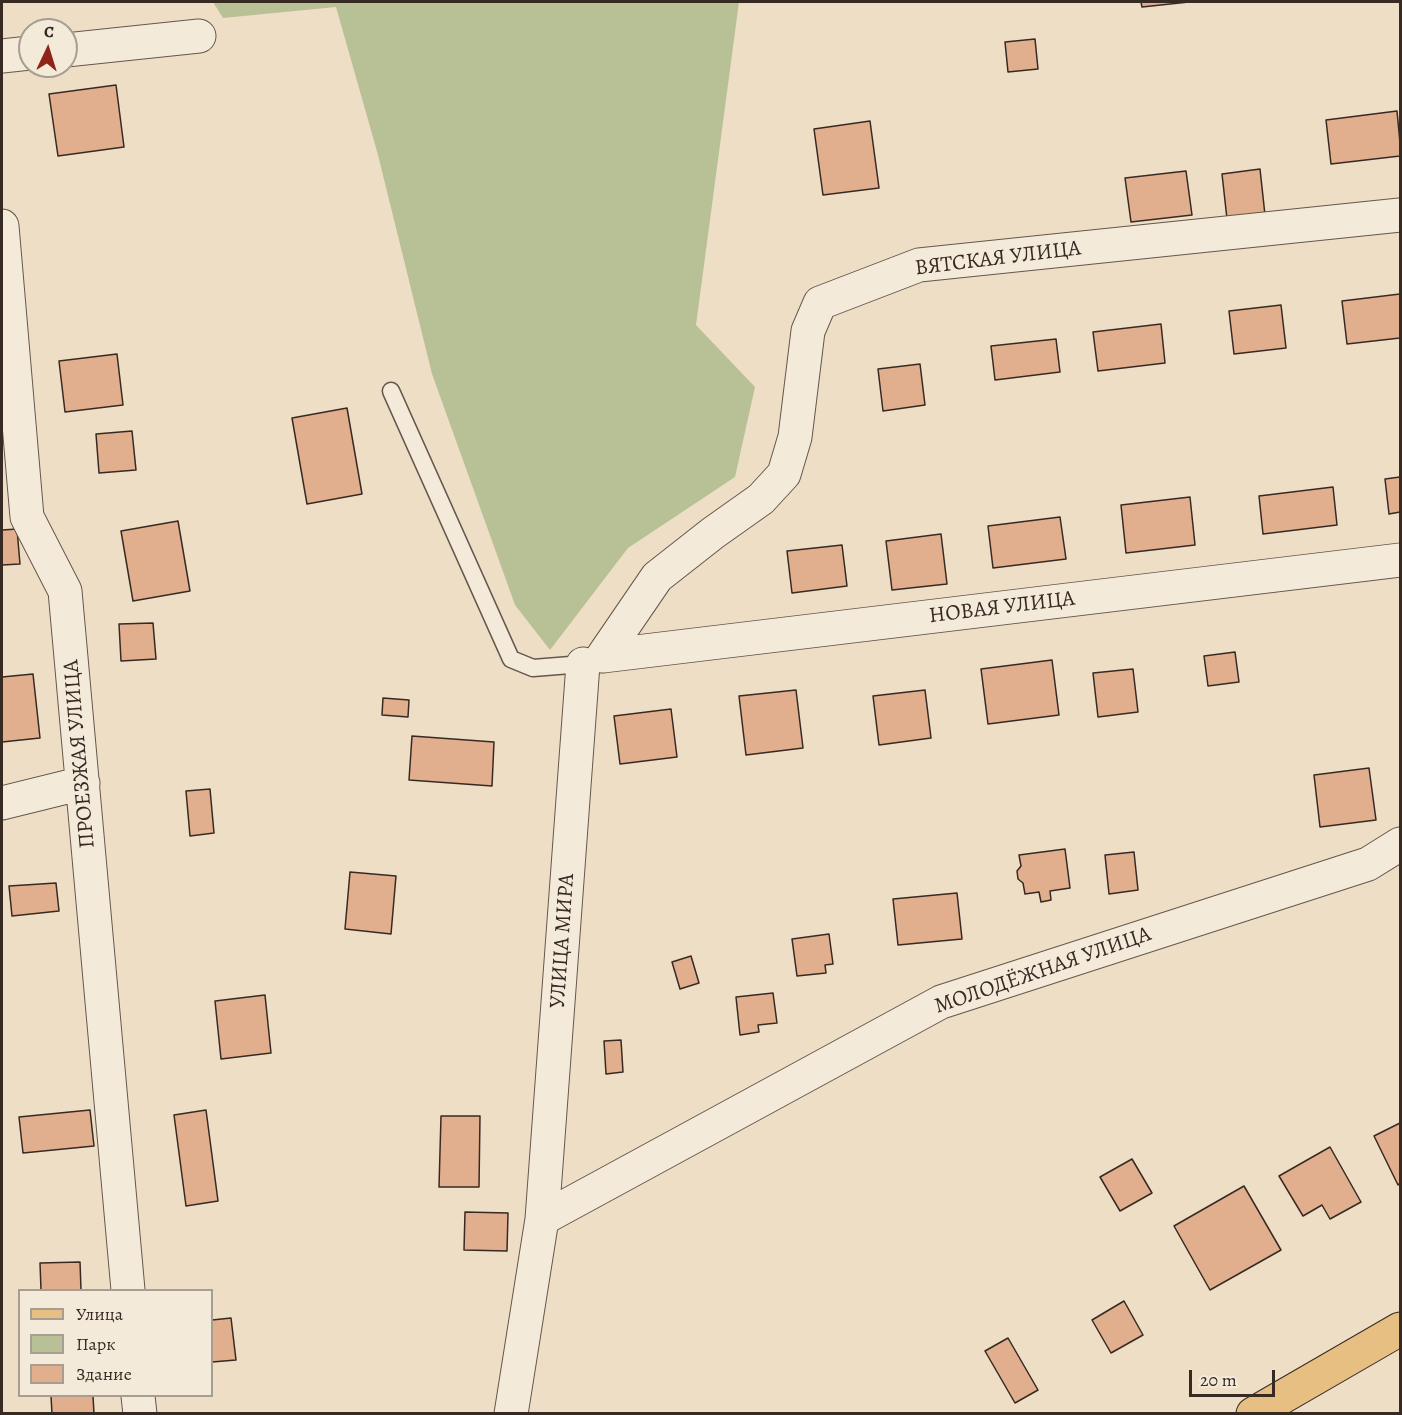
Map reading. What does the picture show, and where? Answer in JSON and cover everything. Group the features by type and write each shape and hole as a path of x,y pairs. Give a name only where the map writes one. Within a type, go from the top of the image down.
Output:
{"main road":[{"path":"1253,1413 1401,1329"}],"street":[{"path":"78,49 199,36"},
{"path":"2,56 18,54"},
{"name":"ВЯТСКАЯ УЛИЦА","path":"593,660 657,577 761,499 784,474 795,437 808,331 820,303 919,265 1401,215"},
{"name":"ПРОЕЗЖАЯ УЛИЦА","path":"2,226 27,517 65,591 128,1289"},
{"name":"НОВАЯ УЛИЦА","path":"593,660 1401,560"},
{"name":"УЛИЦА МИРА","path":"511,1413 543,1219 593,660"},
{"path":"2,803 83,783"},
{"name":"МОЛОДЁЖНАЯ УЛИЦА","path":"543,1219 941,1002 1368,864 1401,844"},
{"path":"138,1397 140,1413"}],"lane":[{"path":"391,392 511,658 533,668 593,660"}],"green space":[{"path":"213,2 739,2 696,325 755,387 735,477 628,548 550,650 515,605 432,374 378,155 336,7 223,18"}],"building":[{"path":"1141,2 1189,2 1142,7"},
{"path":"1035,39 1038,69 1008,72 1005,42"},
{"path":"116,85 124,147 58,156 49,94"},
{"path":"1397,111 1400,156 1331,164 1326,120"},
{"path":"870,121 879,188 823,195 814,129"},
{"path":"1260,169 1265,215 1227,219 1222,174"},
{"path":"1186,171 1192,215 1131,222 1125,178"},
{"path":"1400,294 1400,338 1347,344 1342,301"},
{"path":"1281,305 1286,348 1234,354 1229,311"},
{"path":"1161,324 1165,363 1098,371 1093,332"},
{"path":"1056,339 1060,372 995,380 991,346"},
{"path":"117,354 123,405 65,412 59,361"},
{"path":"920,364 925,405 883,411 878,369"},
{"path":"347,408 362,494 307,504 292,418"},
{"path":"132,431 136,470 99,473 96,434"},
{"path":"1400,477 1400,512 1389,514 1385,479"},
{"path":"1333,487 1337,525 1263,534 1259,496"},
{"path":"1190,497 1195,545 1126,553 1121,505"},
{"path":"1060,517 1066,559 993,568 988,526"},
{"path":"178,521 190,591 133,601 121,531"},
{"path":"17,529 20,564 2,565 2,530"},
{"path":"941,534 947,584 892,590 886,541"},
{"path":"842,545 847,586 792,593 787,551"},
{"path":"153,623 156,659 121,661 119,624"},
{"path":"1235,652 1239,682 1208,686 1204,656"},
{"path":"1052,660 1059,715 988,724 981,669"},
{"path":"1133,669 1138,712 1098,717 1093,673"},
{"path":"33,674 40,738 2,742 2,677"},
{"path":"796,690 803,748 746,755 739,696"},
{"path":"925,690 931,738 879,745 873,696"},
{"path":"383,698 409,700 408,717 382,715"},
{"path":"671,709 677,757 620,764 614,716"},
{"path":"412,736 494,742 492,786 409,780"},
{"path":"1369,768 1376,820 1320,827 1314,775"},
{"path":"210,789 214,833 190,836 186,791"},
{"path":"1065,849 1070,888 1050,891 1051,900 1041,902 1039,892 1025,894 1023,883 1018,879 1017,871 1021,866 1019,855"},
{"path":"1134,852 1138,890 1109,894 1105,855"},
{"path":"350,872 396,876 391,934 345,929"},
{"path":"56,883 59,911 12,916 9,886"},
{"path":"957,893 962,939 898,945 893,899"},
{"path":"829,934 833,964 825,965 826,973 797,976 792,939"},
{"path":"691,956 699,983 680,989 672,962"},
{"path":"773,993 777,1023 758,1025 759,1032 740,1035 736,997"},
{"path":"265,995 271,1053 221,1059 215,1001"},
{"path":"621,1040 623,1072 606,1074 604,1041"},
{"path":"90,1110 94,1146 23,1153 19,1117"},
{"path":"206,1110 218,1201 186,1206 174,1115"},
{"path":"441,1116 480,1116 479,1187 439,1187"},
{"path":"1400,1123 1400,1183 1398,1185 1374,1136"},
{"path":"1330,1147 1361,1202 1330,1219 1322,1205 1303,1216 1279,1176"},
{"path":"1132,1159 1152,1193 1120,1211 1100,1177"},
{"path":"1244,1186 1281,1250 1210,1290 1174,1226"},
{"path":"465,1212 508,1213 507,1251 464,1250"},
{"path":"80,1262 81,1289 41,1289 40,1263"},
{"path":"1124,1301 1143,1335 1111,1353 1092,1320"},
{"path":"231,1318 236,1360 213,1362 213,1320"},
{"path":"1008,1338 1038,1390 1015,1403 985,1351"},
{"path":"51,1397 93,1397 94,1414 52,1414"}]}
